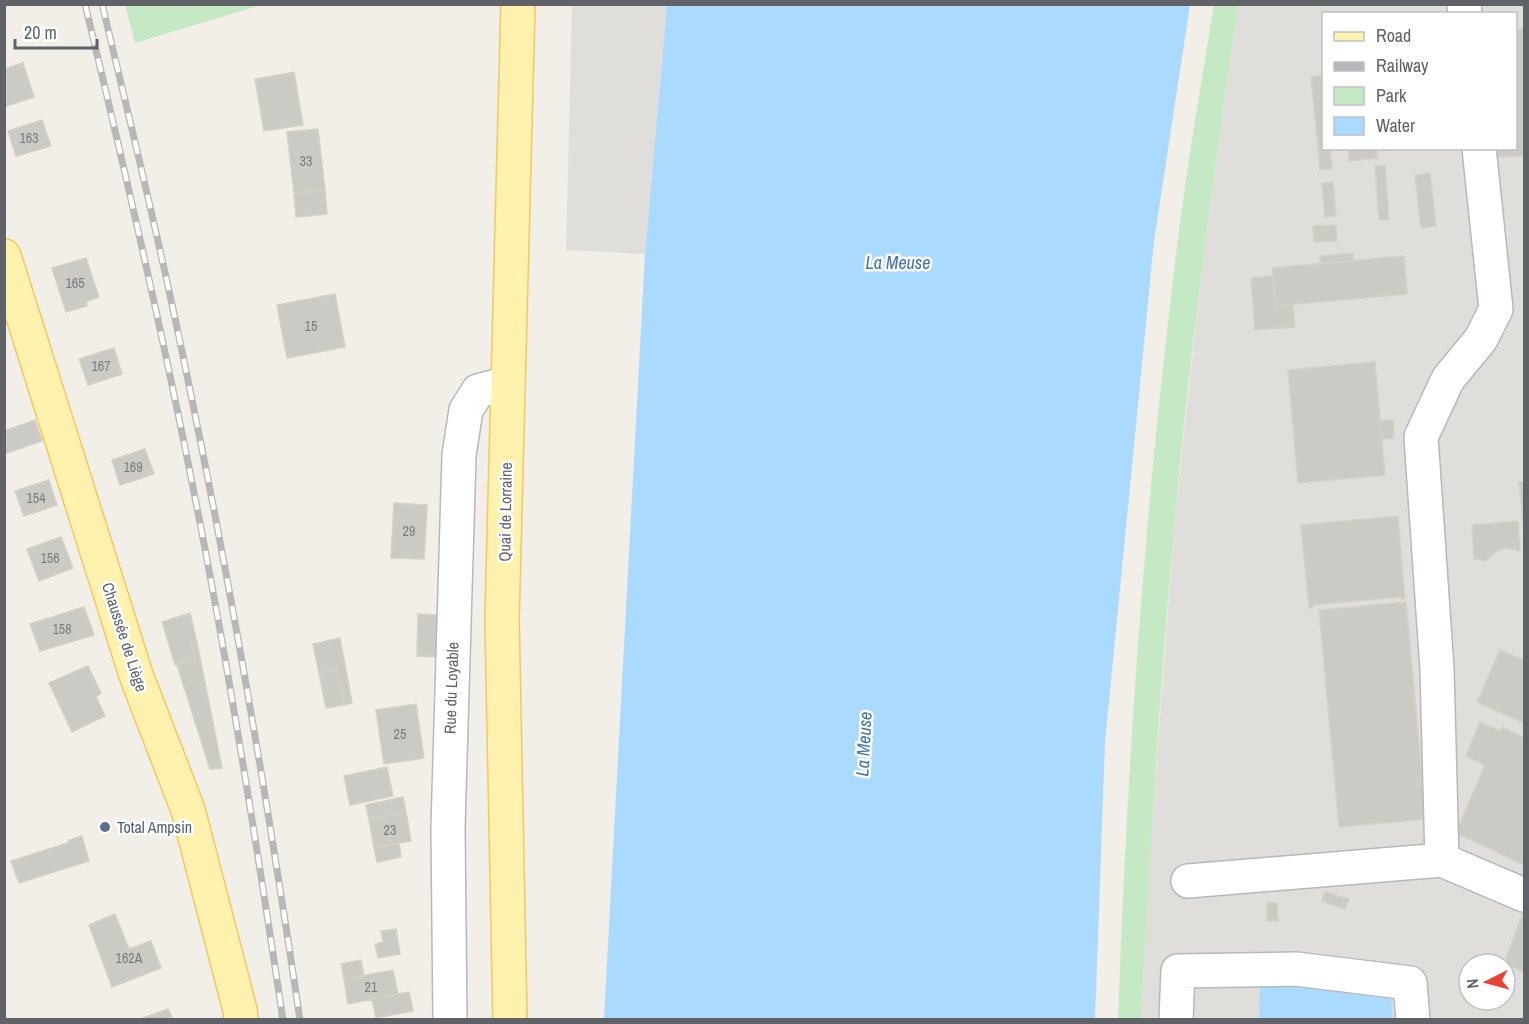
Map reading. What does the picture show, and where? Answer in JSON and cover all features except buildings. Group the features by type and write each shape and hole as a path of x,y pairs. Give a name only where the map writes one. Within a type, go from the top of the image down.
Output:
{"main road":[{"name":"Quai de Lorraine","path":"510,1020 502,620 518,4"},
{"name":"Chaussée de Liège","path":"4,256 136,675 188,810 241,1020"}],"street":[{"path":"1442,860 1437,669 1421,437 1448,379 1481,339 1496,309 1479,150"},
{"name":"Rue du Loyable","path":"450,1020 448,826 459,455 466,410 478,391 508,383"},
{"path":"1188,881 1442,860 1524,895"},
{"path":"1176,1020 1178,971 1296,969 1410,983 1413,1020"}],"shaded area":[{"path":"572,5 667,5 645,254 566,250"},
{"path":"1238,5 1524,5 1524,1019 1141,1020 1149,864 1175,518 1202,266"}],"green space":[{"path":"125,4 261,4 261,5 135,43"},
{"path":"1214,4 1238,5 1203,261 1181,454 1160,706 1141,1019 1118,1019 1132,735 1154,452 1179,231"}],"water":[{"name":"La Meuse","path":"667,5 1190,5 1154,241 1105,742 1095,1019 604,1019 645,254"},
{"path":"1261,980 1391,995 1393,1019 1260,1020"}],"railway":[{"path":"85,4 189,465 244,769 283,1020"},
{"path":"102,4 159,245 206,468 276,862 300,1020"}],"place":[{"name":"Total Ampsin","path":"105,827"}]}
